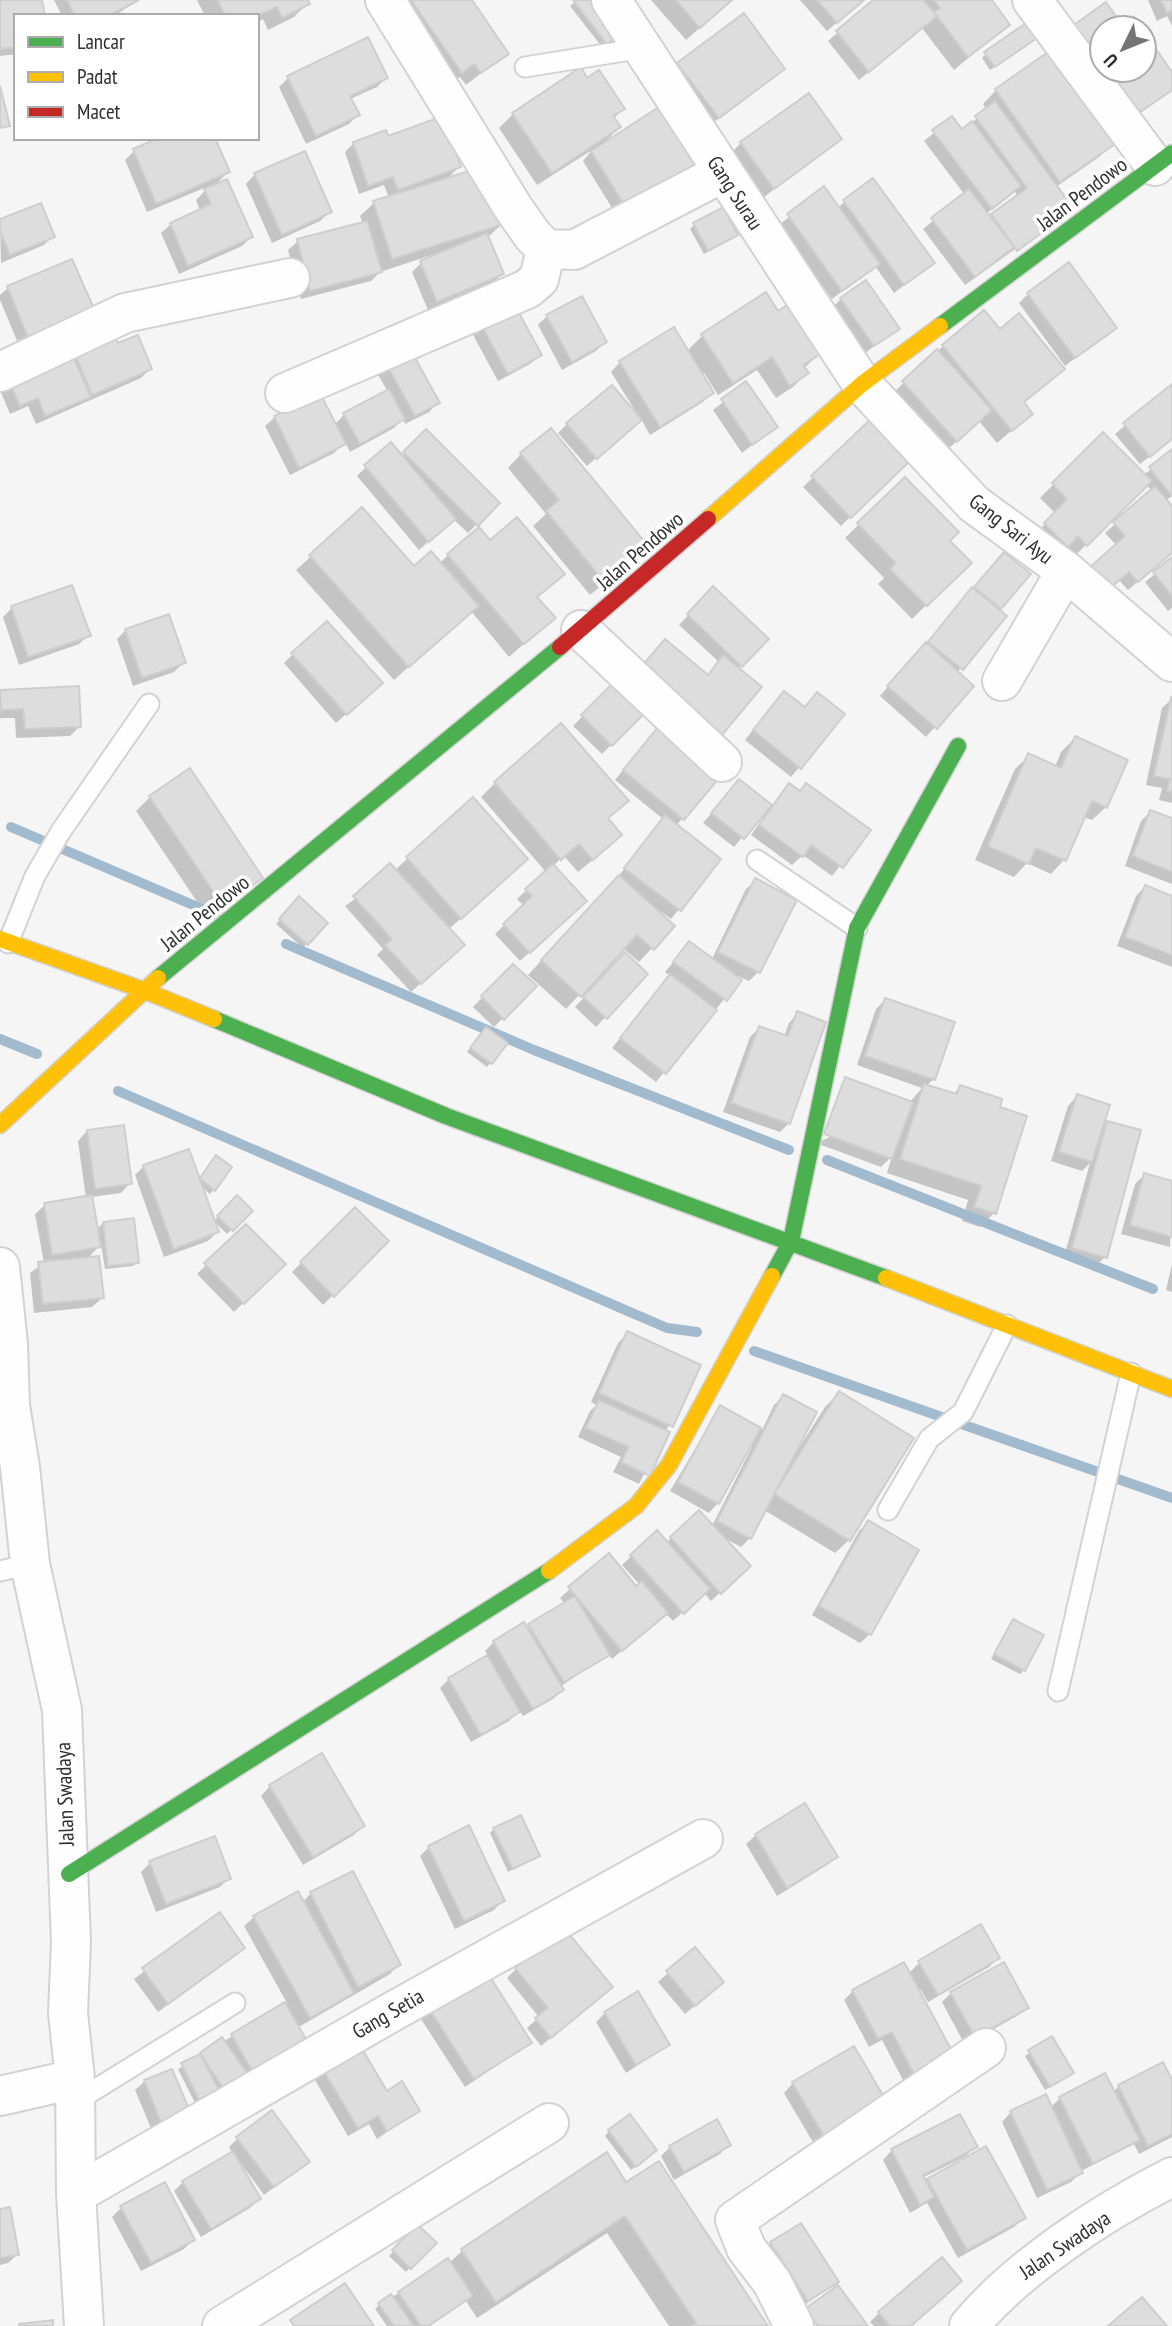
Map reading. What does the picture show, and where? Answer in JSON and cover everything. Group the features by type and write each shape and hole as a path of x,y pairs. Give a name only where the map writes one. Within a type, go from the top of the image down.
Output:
{"street":[{"path":"385,0 514,209 546,249 574,250 722,173"},
{"name":"Gang Surau","path":"611,0 862,384"},
{"path":"1032,0 1163,160"},
{"name":"Jalan Pendowo","path":"0,1125 143,990 581,630 862,384 1163,160"},
{"path":"285,393 527,289 538,279 546,249"},
{"path":"0,372 125,313 290,278"},
{"name":"Gang Sari Ayu","path":"862,384 974,504 1066,571 1172,662"},
{"path":"1002,681 1066,571"},
{"path":"581,630 722,762"},
{"path":"69,1874 558,1565 636,1506 669,1465 790,1241 857,928 958,746"},
{"path":"4,941 143,990 446,1116 790,1241 1172,1389"},
{"name":"Jalan Swadaya","path":"0,1267 8,1344 10,1406 20,1467 15,1568 62,1710 71,1943 68,2013 75,2091 76,2194 85,2326"},
{"name":"Gang Setia","path":"76,2194 390,2013 703,1839"},
{"path":"794,2326 772,2282 746,2248 734,2220 986,2048"},
{"path":"0,2096 75,2091"},
{"path":"222,2326 549,2123"},
{"name":"Jalan Swadaya","path":"969,2326 996,2294 1051,2253 1172,2177"}],"lane":[{"path":"525,67 643,48"},
{"path":"4,941 35,876 61,831 149,705"},
{"path":"757,860 857,928"},
{"path":"888,1510 929,1439 963,1412 1007,1325"},
{"path":"1058,1691 1131,1373"},
{"path":"75,2091 235,2003"}],"building":[{"path":"0,0 42,0 45,14 14,14 14,47 0,49"},
{"path":"67,0 139,0 112,14 74,14"},
{"path":"218,0 308,0 310,4 282,18 277,7 259,15 224,14"},
{"path":"411,0 472,0 509,54 481,73 474,64 462,73"},
{"path":"573,0 601,0 625,31 607,44"},
{"path":"676,0 732,0 700,28"},
{"path":"817,0 864,0 837,23"},
{"path":"873,0 923,0 937,16 869,72 836,31"},
{"path":"934,0 992,0 1010,25 968,57 934,12 940,8"},
{"path":"1161,0 1172,0 1172,10 1167,13"},
{"path":"1106,2 1114,14 1089,14"},
{"path":"744,13 785,69 719,118 677,63"},
{"path":"1088,15 1088,50 1067,30"},
{"path":"1029,21 1040,36 995,67 984,52"},
{"path":"368,37 388,78 350,96 360,115 316,136 287,76"},
{"path":"1051,50 1115,144 1060,182 995,89"},
{"path":"1158,52 1172,72 1172,90 1137,114 1116,84 1158,84"},
{"path":"581,67 587,78 599,70 625,109 613,116 621,127 552,173 512,113"},
{"path":"0,86 10,126 0,128"},
{"path":"809,93 842,139 774,189 740,142"},
{"path":"995,101 1074,209 1017,251 991,214 1027,188 975,116"},
{"path":"659,107 695,165 627,209 591,151"},
{"path":"443,116 461,167 398,190 393,177 368,186 353,142 386,130 388,136"},
{"path":"952,116 962,129 972,121 1021,186 992,209 932,130"},
{"path":"153,140 216,140 230,172 156,204 133,149"},
{"path":"305,151 332,212 282,235 254,173"},
{"path":"485,166 504,224 392,259 373,201"},
{"path":"873,178 935,263 904,285 843,200"},
{"path":"227,179 253,237 188,266 170,223 211,204 204,189"},
{"path":"824,186 880,264 842,291 787,214"},
{"path":"969,189 1014,247 975,277 931,218"},
{"path":"41,203 55,237 10,255 0,231 0,219"},
{"path":"723,207 738,235 708,251 693,223"},
{"path":"367,221 382,272 310,291 297,239"},
{"path":"487,233 504,274 437,302 420,261"},
{"path":"72,259 99,320 32,347 7,286"},
{"path":"1069,262 1117,328 1075,358 1027,293"},
{"path":"866,280 900,329 874,346 840,298"},
{"path":"766,292 778,311 795,300 827,350 803,365 809,373 790,386 772,357 733,383 701,334"},
{"path":"582,296 607,342 572,362 546,315"},
{"path":"514,304 542,355 508,374 480,323"},
{"path":"984,310 1000,329 1019,313 1065,369 1024,402 1033,414 1012,431 942,345"},
{"path":"112,327 118,343 138,335 152,369 92,395 71,344"},
{"path":"674,327 714,393 660,427 619,361"},
{"path":"409,347 440,403 415,416 384,360"},
{"path":"937,349 992,410 957,442 902,381"},
{"path":"71,352 91,397 45,416 38,398 20,406 8,379"},
{"path":"746,381 778,427 752,445 721,399"},
{"path":"1172,384 1172,439 1150,457 1123,423"},
{"path":"612,385 642,420 597,459 566,423"},
{"path":"389,389 405,419 360,444 343,413"},
{"path":"320,393 346,444 299,468 274,416"},
{"path":"875,415 915,456 851,518 811,476"},
{"path":"551,428 649,547 605,583 546,511 559,500 520,453"},
{"path":"426,429 500,503 478,526 403,452"},
{"path":"1103,432 1152,481 1087,546 1078,536 1068,547 1044,523 1067,499 1052,483"},
{"path":"391,442 456,519 429,542 364,465"},
{"path":"1172,449 1172,496 1149,467"},
{"path":"905,477 959,532 950,541 972,563 927,606 890,569 896,563 857,523"},
{"path":"1155,486 1172,506 1172,553 1138,582 1129,572 1108,590 1089,568 1125,536 1113,522"},
{"path":"362,507 414,566 431,551 479,606 409,667 309,555"},
{"path":"517,517 565,574 537,597 556,618 524,644 447,554 479,527 490,540"},
{"path":"1004,552 1031,574 1001,609 974,587"},
{"path":"1172,557 1172,596 1153,572"},
{"path":"72,585 91,636 28,657 11,606"},
{"path":"713,586 769,639 742,667 687,614"},
{"path":"972,587 1007,616 963,670 928,642"},
{"path":"169,614 186,663 142,678 125,629"},
{"path":"327,621 383,683 347,715 291,653"},
{"path":"665,639 708,675 723,655 762,687 717,741 636,673"},
{"path":"926,642 974,686 937,729 887,686"},
{"path":"617,679 648,710 612,746 581,715"},
{"path":"79,686 81,727 25,729 23,709 1,710 0,690"},
{"path":"784,691 805,707 817,692 845,714 801,769 753,730"},
{"path":"1171,697 1172,792 1167,791 1170,779 1154,776"},
{"path":"561,723 629,801 608,818 622,835 593,860 579,844 561,860 494,782"},
{"path":"659,726 721,776 684,820 623,770"},
{"path":"1075,736 1128,760 1107,808 1092,801 1066,861 1036,848 1029,864 988,846 1028,753 1061,768"},
{"path":"190,768 263,878 223,906 149,796"},
{"path":"739,779 772,805 744,839 711,813"},
{"path":"789,783 800,791 806,783 871,830 843,868 811,845 803,857 759,825"},
{"path":"473,797 528,859 461,919 406,857"},
{"path":"1150,810 1172,818 1172,872 1133,856"},
{"path":"665,815 721,859 681,911 624,868"},
{"path":"390,863 465,945 421,984 385,945 392,939 353,896"},
{"path":"553,864 587,901 530,953 503,924 532,896 525,889"},
{"path":"619,875 675,926 654,950 637,935 581,997 541,960"},
{"path":"755,878 797,900 760,973 718,952"},
{"path":"1145,885 1172,896 1172,955 1125,937"},
{"path":"299,896 328,923 308,945 279,919"},
{"path":"689,941 742,980 727,1001 673,962"},
{"path":"625,952 648,974 607,1019 583,997"},
{"path":"513,964 537,986 504,1020 481,996"},
{"path":"670,974 717,1010 666,1074 620,1038"},
{"path":"885,998 955,1022 935,1080 865,1056"},
{"path":"797,1011 826,1022 790,1124 731,1103 759,1026 788,1036"},
{"path":"486,1027 508,1043 492,1064 470,1048"},
{"path":"845,1077 913,1102 892,1159 824,1134"},
{"path":"924,1084 957,1094 960,1085 1002,1099 1000,1107 1027,1116 996,1214 974,1207 981,1186 900,1159"},
{"path":"1077,1094 1110,1105 1092,1162 1059,1152"},
{"path":"1107,1121 1141,1130 1107,1258 1072,1248"},
{"path":"124,1125 132,1184 95,1189 87,1130"},
{"path":"189,1149 219,1232 174,1249 143,1165"},
{"path":"216,1155 232,1167 215,1191 200,1178"},
{"path":"1144,1173 1172,1181 1172,1237 1130,1225"},
{"path":"92,1195 101,1247 52,1255 44,1203"},
{"path":"237,1195 253,1211 233,1231 217,1216"},
{"path":"355,1207 389,1241 334,1297 300,1262"},
{"path":"134,1218 139,1263 108,1266 103,1222"},
{"path":"246,1224 286,1264 244,1304 204,1263"},
{"path":"99,1256 104,1298 43,1304 38,1262"},
{"path":"627,1331 701,1365 673,1427 599,1393"},
{"path":"839,1391 914,1438 850,1541 774,1494"},
{"path":"783,1394 817,1412 751,1539 717,1521"},
{"path":"599,1400 670,1432 650,1476 621,1462 629,1447 586,1428"},
{"path":"720,1405 761,1428 719,1504 678,1482"},
{"path":"699,1510 751,1566 721,1594 670,1537"},
{"path":"868,1520 919,1550 871,1635 819,1606"},
{"path":"657,1530 710,1589 684,1614 630,1555"},
{"path":"609,1553 636,1586 642,1581 668,1613 622,1651 568,1587"},
{"path":"575,1596 610,1655 564,1682 528,1624"},
{"path":"1013,1619 1044,1635 1025,1671 994,1654"},
{"path":"524,1622 564,1690 533,1709 493,1641"},
{"path":"487,1655 520,1712 481,1735 448,1678"},
{"path":"322,1753 365,1826 313,1857 269,1785"},
{"path":"805,1803 838,1857 787,1888 755,1834"},
{"path":"521,1815 540,1856 513,1869 493,1828"},
{"path":"469,1825 505,1901 464,1921 428,1846"},
{"path":"215,1836 231,1879 166,1904 149,1861"},
{"path":"353,1871 401,1965 358,1987 310,1892"},
{"path":"298,1891 354,1993 310,2018 253,1916"},
{"path":"220,1912 245,1948 168,2004 142,1968"},
{"path":"981,1924 1000,1958 938,1995 918,1961"},
{"path":"564,1928 613,1987 551,2038 535,2018 548,2008 515,1968"},
{"path":"695,1947 724,1982 695,2006 666,1971"},
{"path":"904,1962 953,2053 914,2074 892,2032 878,2039 852,1990"},
{"path":"1004,1962 1029,2008 975,2037 950,1992"},
{"path":"487,1972 532,2043 474,2079 429,2008"},
{"path":"638,1991 670,2045 636,2065 604,2012"},
{"path":"285,2002 312,2050 258,2081 231,2034"},
{"path":"1052,2036 1074,2073 1050,2087 1028,2050"},
{"path":"222,2037 248,2075 225,2091 200,2053"},
{"path":"358,2042 387,2091 402,2081 420,2111 387,2131 378,2116 358,2128 320,2065"},
{"path":"854,2046 885,2099 824,2136 792,2082"},
{"path":"200,2054 223,2098 203,2108 181,2063"},
{"path":"1163,2062 1172,2080 1172,2134 1148,2146 1118,2085"},
{"path":"172,2069 194,2121 165,2132 144,2080"},
{"path":"1105,2073 1140,2140 1093,2164 1059,2097"},
{"path":"1046,2094 1083,2173 1047,2190 1010,2111"},
{"path":"272,2110 310,2162 274,2187 236,2137"},
{"path":"630,2114 657,2150 636,2167 608,2130"},
{"path":"960,2114 978,2147 923,2175 934,2197 920,2205 891,2149"},
{"path":"717,2119 731,2145 684,2172 669,2146"},
{"path":"986,2146 1026,2218 967,2250 927,2179"},
{"path":"233,2151 261,2199 211,2229 182,2181"},
{"path":"607,2152 626,2182 659,2161 768,2326 691,2326 696,2323 625,2216 496,2302 461,2249"},
{"path":"165,2182 195,2240 151,2263 120,2206"},
{"path":"10,2207 19,2255 0,2258 0,2209"},
{"path":"801,2223 839,2282 808,2301 770,2242"},
{"path":"417,2224 437,2243 411,2269 392,2250"},
{"path":"942,2257 962,2281 911,2326 890,2326 878,2312"},
{"path":"448,2258 473,2296 428,2326 421,2326 398,2292"},
{"path":"345,2283 374,2326 294,2326 290,2320"},
{"path":"838,2285 868,2326 818,2326 805,2309"},
{"path":"391,2294 414,2326 394,2326 378,2303"},
{"path":"1142,2297 1167,2326 1108,2326"},
{"path":"53,2320 53,2326 19,2326 19,2324"}],"waterway":[{"path":"11,827 221,917"},
{"path":"286,944 534,1050 789,1150"},
{"path":"0,1039 37,1054"},
{"path":"118,1091 667,1328 697,1332"},
{"path":"827,1160 1153,1289"},
{"path":"754,1351 1172,1498"}],"traffic: fast":[{"path":"940,326 1172,153"},
{"path":"158,978 560,647"},
{"path":"772,1276 791,1241 857,928 958,746"},
{"path":"214,1019 446,1116 886,1278"},
{"path":"69,1874 549,1571"}],"traffic: slow":[{"path":"708,519 862,384 940,326"},
{"path":"0,939 143,990 214,1019"},
{"path":"0,1125 158,978"},
{"path":"549,1571 636,1506 669,1465 772,1276"},
{"path":"886,1278 1172,1389"}],"traffic: jam":[{"path":"560,647 708,519"}]}
